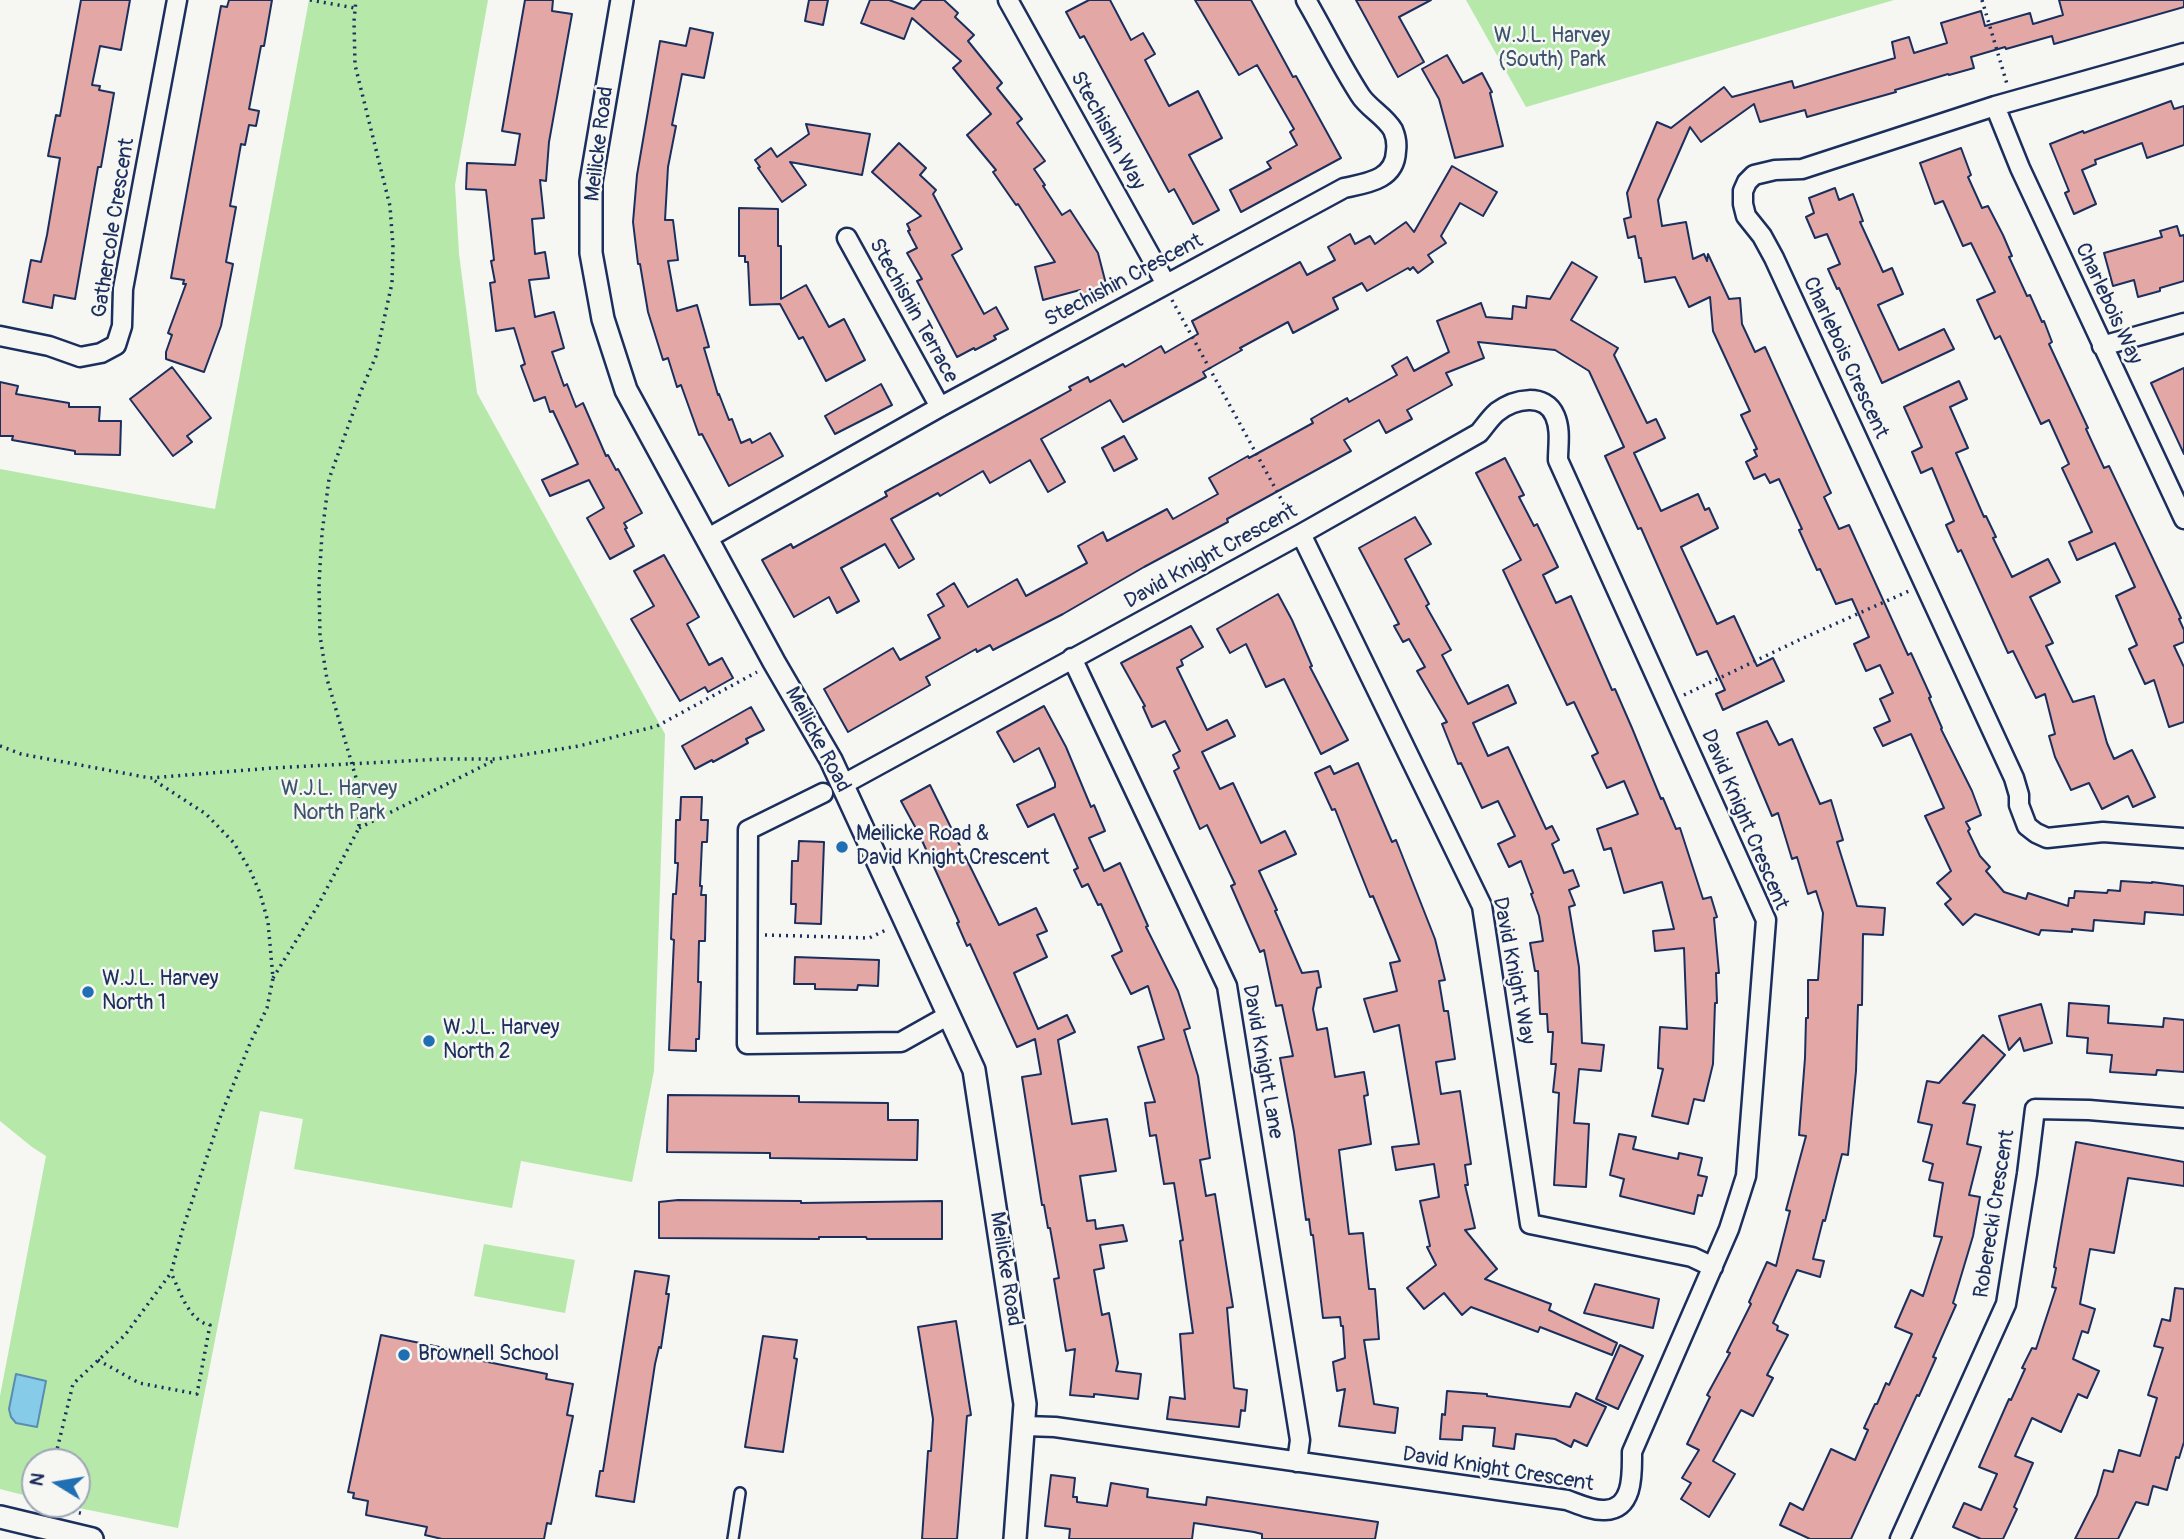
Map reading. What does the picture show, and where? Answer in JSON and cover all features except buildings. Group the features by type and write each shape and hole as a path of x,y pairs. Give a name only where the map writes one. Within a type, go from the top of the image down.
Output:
{"street":[{"name":"Gathercole Crescent","path":"0,337 48,346 80,357 101,353 116,345 122,326 123,289 177,0"},
{"name":"Meilicke Road","path":"622,0 591,181 591,253 603,319 626,390 831,760 832,789 906,922 974,1070 1026,1405 1014,1539"},
{"name":"Stechishin Way","path":"1008,0 1166,284"},
{"name":"Stechishin Crescent","path":"708,538 940,407 1344,188 1386,175 1396,158 1397,143 1392,130 1362,98 1306,0"},
{"name":"Charlebois Crescent","path":"2184,53 1995,106 1802,169 1761,172 1747,182 1742,204 1746,216 1774,258 2014,778 2019,805 2027,826 2047,838 2103,832 2184,838"},
{"name":"Charlebois Way","path":"1995,106 2020,168 2184,519"},
{"name":"Stechishin Terrace","path":"847,238 940,407"},
{"path":"2102,346 2184,323"},
{"name":"David Knight Crescent","path":"748,935 748,831 832,789 1301,534 1479,433 1498,412 1512,404 1535,399 1548,404 1555,415 1559,430 1558,460 1766,920 1748,1165 1732,1220 1632,1452 1632,1475 1627,1496 1615,1507 1595,1509 1567,1500 1055,1427 1025,1426"},
{"name":"David Knight Way","path":"1301,534 1482,906 1530,1224 1692,1257 1713,1267"},
{"name":"David Knight Lane","path":"1072,658 1227,986 1300,1440 1297,1462"},
{"path":"748,935 747,1044 901,1042 949,1015"},
{"name":"Roberecki Crescent","path":"1900,1539 2006,1304 2035,1109 2089,1110 2184,1118"},
{"path":"0,1517 79,1538"}],"lane":[{"path":"733,1539 740,1493"}],"path":[{"path":"310,0 355,8"},
{"path":"273,978 317,907 359,828 359,788 354,764 327,679 320,636 318,584 330,479 360,391 376,356 392,283 390,206 355,65 356,0"},
{"path":"1982,0 2006,84 2014,82 2022,100"},
{"path":"1174,304 1290,514"},
{"path":"1687,694 1905,593"},
{"path":"0,746 21,754 150,778 443,759 497,759 579,746 657,726 756,672"},
{"path":"359,828 497,759"},
{"path":"57,1448 73,1384 125,1335 171,1273 183,1228 221,1115 267,1008 273,978 268,922 260,893 234,843 206,814 150,778"},
{"path":"748,935 869,938 906,922"},
{"path":"99,1360 139,1382 197,1394 210,1325 202,1323 192,1314 171,1273"}],"green space":[{"name":"W.J.L. Harvey North Park","path":"309,0 488,0 455,185 459,254 477,393 665,734 654,1071 632,1182 521,1161 512,1208 294,1169 303,1119 260,1111 178,1528 91,1510 91,1448 21,1448 21,1494 0,1489 0,1396 46,1156 0,1121 0,469 215,509"},
{"name":"W.J.L. Harvey (South) Park","path":"1466,0 1894,0 1526,107"},
{"path":"484,1244 575,1260 565,1313 474,1296"}],"water":[{"path":"16,1374 46,1381 37,1427 16,1423 11,1417 9,1409"}],"place":[{"name":"Meilicke Road & David Knight Crescent","path":"842,847"},
{"name":"W.J.L. Harvey North 1","path":"88,992"},
{"name":"W.J.L. Harvey North 2","path":"429,1041"},
{"name":"Brownell School","path":"404,1355"}]}
